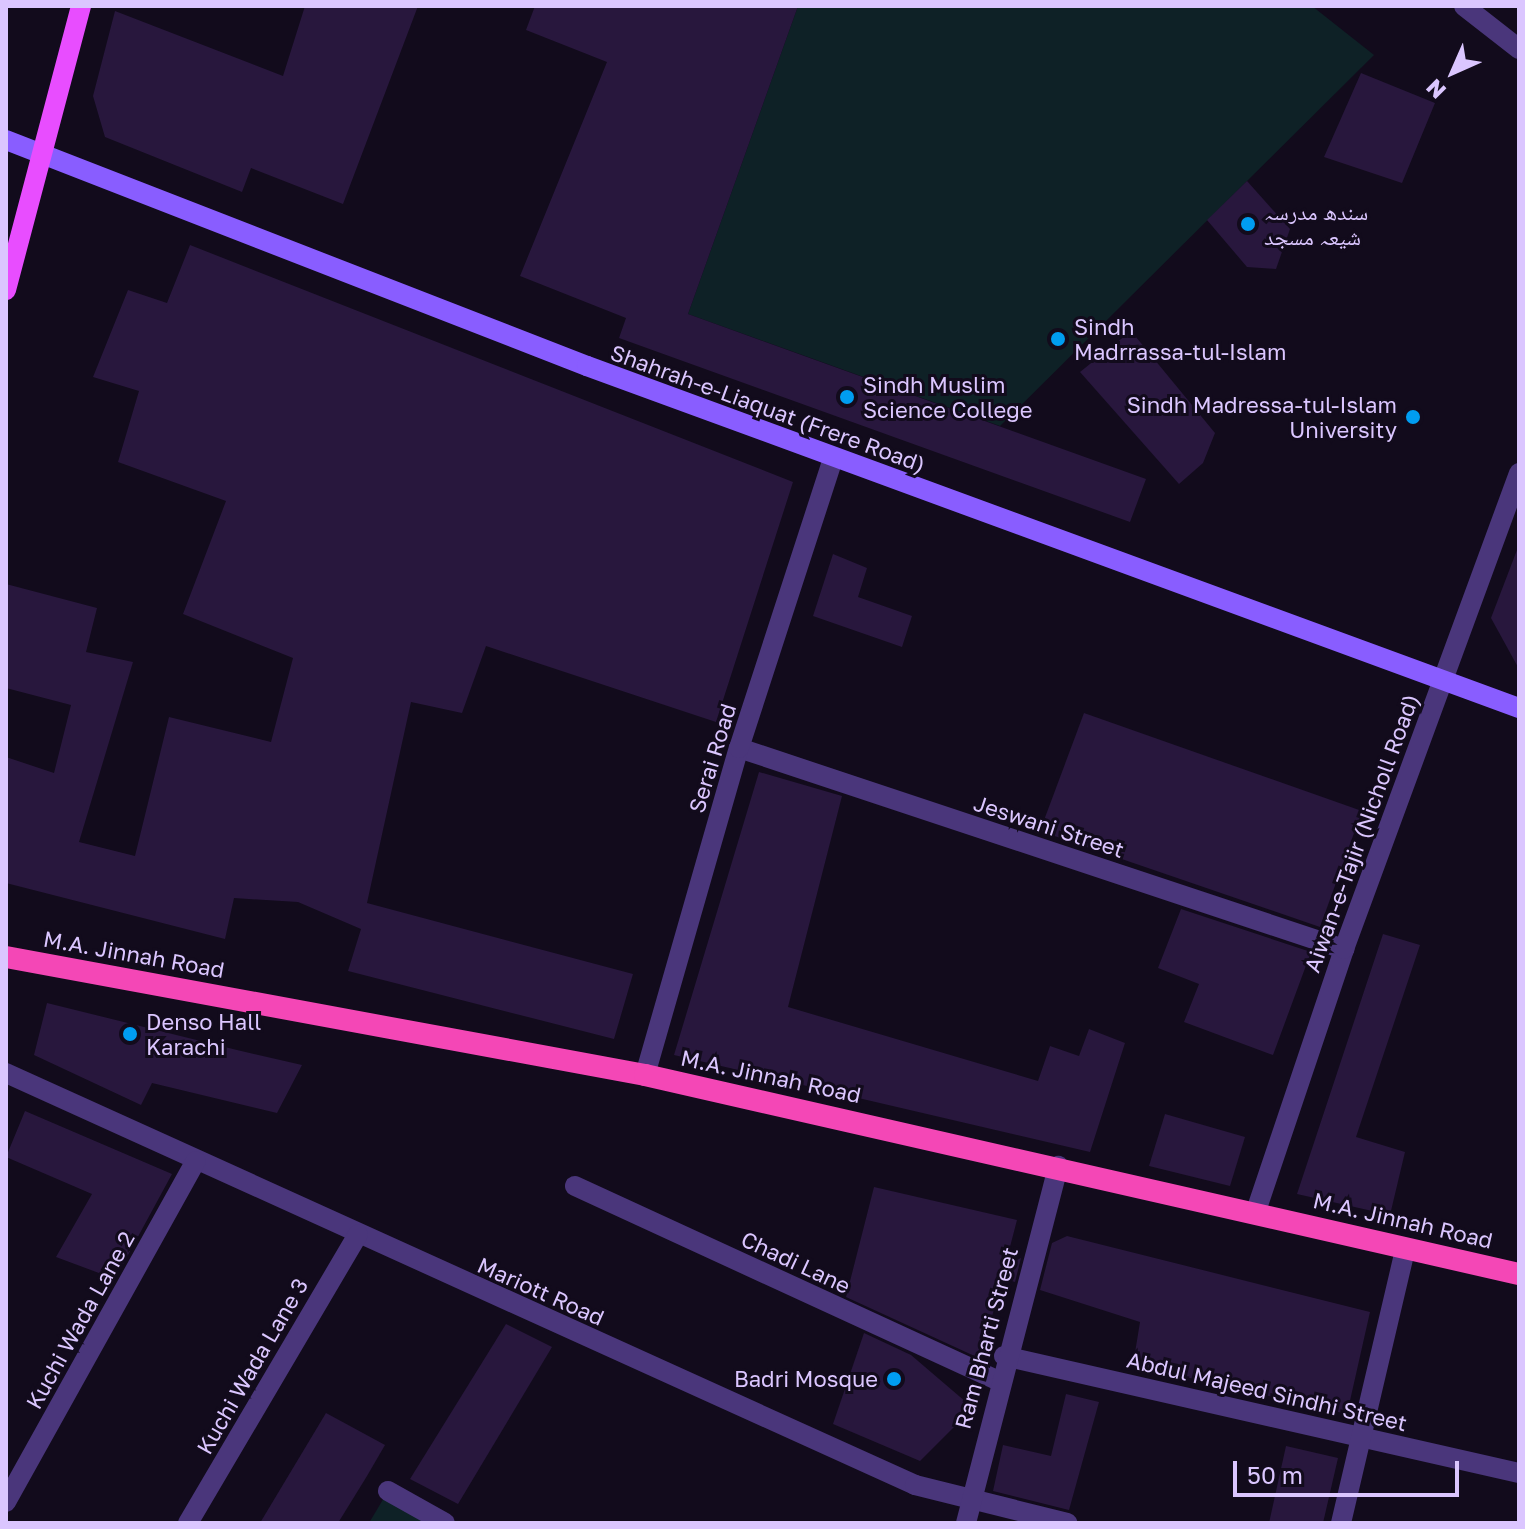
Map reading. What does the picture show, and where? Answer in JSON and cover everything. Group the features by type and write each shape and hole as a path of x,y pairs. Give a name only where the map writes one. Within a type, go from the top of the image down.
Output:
{"highway":[{"name":"M.A. Jinnah Road","path":"6,957 645,1075 1256,1211 1405,1250 1519,1274"}],"main road":[{"path":"6,290 81,6"},
{"name":"Shahrah-e-Liaquat (Frere Road)","path":"6,140 833,458 1519,708"}],"street":[{"path":"1464,6 1519,49"},
{"name":"Serai Road","path":"645,1075 739,748 833,458"},
{"name":"Aiwan-e-Tajir (Nicholl Road)","path":"1256,1211 1344,949 1519,473"},
{"name":"Jeswani Street","path":"739,748 1344,949"},
{"name":"Mariott Road","path":"6,1073 915,1485 1067,1523"},
{"name":"Kuchi Wada Lane 2","path":"6,1502 196,1161"},
{"name":"Ram Bharti Street","path":"966,1523 1004,1356 1058,1166"},
{"name":"Chadi Lane","path":"575,1186 998,1381"},
{"name":"Kuchi Wada Lane 3","path":"188,1523 358,1234"},
{"path":"1341,1523 1405,1250"},
{"name":"Abdul Majeed Sindhi Street","path":"1004,1356 1519,1473"},
{"path":"388,1491 445,1523"}],"green space":[{"path":"798,6 1312,6 1374,55 1000,426 688,314"},
{"path":"388,1491 445,1523 369,1523"}],"building":[{"path":"305,6 418,6 343,204 251,168 242,192 105,137 93,96 115,11 283,76"},
{"path":"535,6 798,6 688,314 1146,479 1130,522 619,338 626,318 520,276 607,62 526,30"},
{"path":"1361,73 1435,103 1402,183 1324,157"},
{"name":"سندھ مدرسہ شیعہ مسجد","path":"1247,181 1290,229 1276,269 1247,267 1207,220"},
{"path":"190,245 793,482 716,722 486,646 462,713 411,702 367,903 633,974 614,1039 348,971 361,929 298,902 234,898 225,939 6,883 6,757 54,773 71,705 6,688 6,584 97,608 86,652 133,662 79,842 135,856 169,717 271,742 293,658 183,614 226,501 118,462 139,391 93,377 128,290 167,303"},
{"path":"1131,331 1215,433 1203,463 1179,484 1080,372"},
{"path":"1519,551 1519,669 1491,618"},
{"path":"833,554 867,568 858,597 912,616 902,647 813,616"},
{"path":"1084,713 1362,811 1320,927 1040,831"},
{"path":"759,772 842,796 788,1007 1038,1081 1050,1046 1079,1056 1089,1029 1125,1043 1090,1152 674,1055"},
{"path":"1181,909 1311,952 1273,1055 1184,1022 1199,984 1158,968"},
{"path":"1383,934 1420,945 1356,1137 1405,1152 1390,1215 1297,1194"},
{"path":"47,1003 302,1065 277,1113 152,1083 141,1105 34,1055"},
{"path":"25,1111 172,1174 115,1279 56,1257 92,1194 6,1157"},
{"path":"1165,1114 1245,1137 1230,1186 1149,1166"},
{"path":"874,1187 1017,1220 1005,1266 1021,1258 1015,1282 1002,1278 981,1359 846,1297"},
{"path":"1067,1236 1370,1312 1347,1414 1133,1365 1140,1322 1040,1290 1052,1243"},
{"path":"506,1324 552,1347 458,1504 410,1479"},
{"name":"Badri Mosque","path":"864,1333 911,1355 973,1408 920,1461 833,1424"},
{"path":"1066,1394 1099,1402 1069,1510 993,1491 1003,1445 1051,1456"},
{"path":"326,1413 385,1445 367,1476 338,1523 260,1523"},
{"path":"1286,1446 1338,1458 1323,1523 1269,1523"}],"place":[{"name":"سندھ مدرسہ شیعہ مسجد","path":"1248,224"},
{"name":"Sindh Madrrassa-tul-Islam","path":"1058,339"},
{"name":"Sindh Muslim Science College","path":"847,397"},
{"name":"Sindh Madressa-tul-Islam University","path":"1413,417"},
{"name":"Denso Hall Karachi","path":"130,1034"},
{"name":"Badri Mosque","path":"894,1379"}]}
